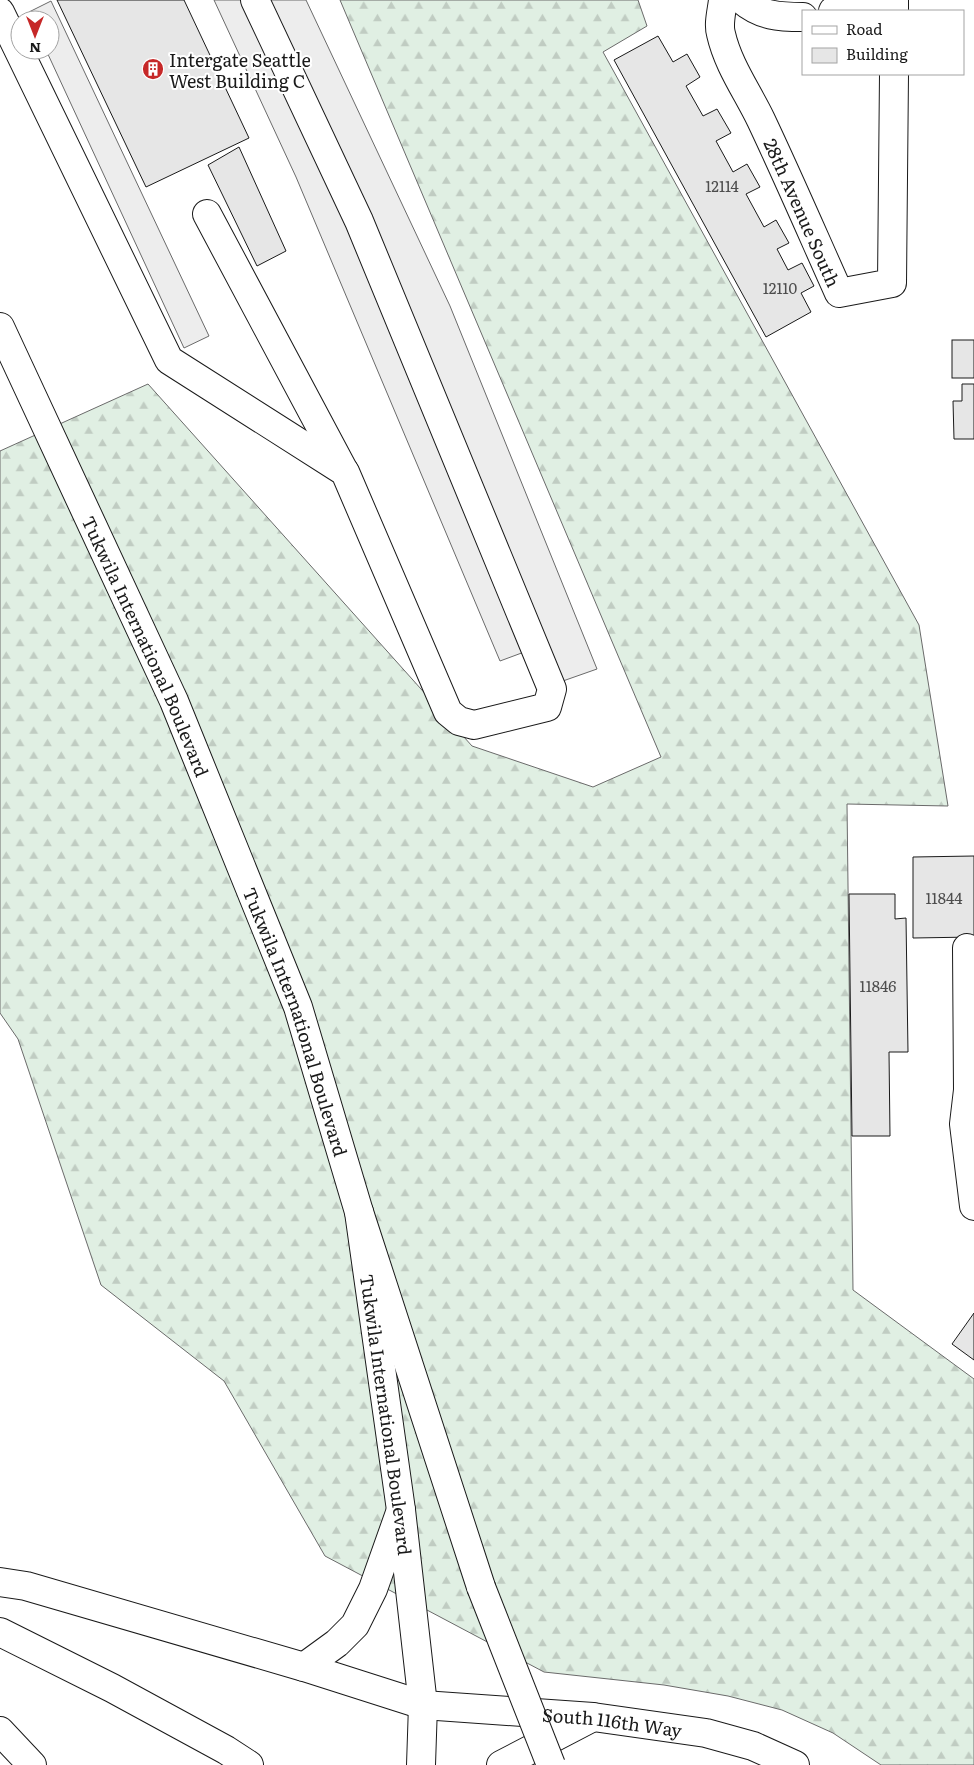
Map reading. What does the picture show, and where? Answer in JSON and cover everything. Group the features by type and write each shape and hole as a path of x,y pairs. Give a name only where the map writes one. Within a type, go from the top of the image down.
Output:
{"main road":[{"path":"207,214 345,472 448,712 459,721 474,725 547,707 552,689 370,248 255,0"},
{"name":"28th Avenue South","path":"723,0 720,31 726,54 750,98 792,187 838,293 892,283 894,75"},
{"path":"742,0 752,8 776,16 802,17"},
{"path":"837,10 872,0"},
{"path":"0,12 169,360 345,472"},
{"name":"Tukwila International Boulevard","path":"0,327 174,701 193,747 298,1007 359,1212 402,1510 423,1705 421,1765"},
{"path":"968,948 971,1085 964,1124 974,1206"},
{"path":"359,1212 481,1587 551,1765"},
{"path":"304,1667 337,1643 355,1625 373,1589 402,1510"},
{"name":"South 116th Way","path":"0,1582 26,1586 304,1667 423,1705 593,1717 706,1733 753,1746 795,1765"},
{"path":"0,1632 112,1688 226,1750 249,1765"},
{"path":"501,1765 593,1717"},
{"path":"2,1734 32,1765"}],"green space":[{"path":"340,0 638,0 647,26 603,52 919,625 948,806 847,804 853,1290 974,1379 974,1765 881,1765 833,1733 782,1710 728,1696 664,1685 544,1672 325,1556 224,1381 101,1285 18,1039 0,1013 0,451 148,384 472,746 593,787 661,757"}],"shaded area":[{"path":"214,0 306,0 450,306 597,669 543,688 527,651 500,661 296,177"},
{"path":"51,1 55,10 33,10"},
{"path":"60,20 209,336 184,348 51,60 60,60"}],"building":[{"name":"Intergate Seattle West Building C","path":"57,0 184,0 249,138 146,187"},
{"path":"658,36 673,62 687,54 700,77 686,86 703,116 717,109 731,133 716,141 733,172 747,164 760,187 746,194 764,227 776,220 789,243 777,249 788,270 802,263 814,286 801,293 811,312 766,337 614,60"},
{"path":"239,147 286,251 257,266 208,165"},
{"path":"952,340 974,340 974,378 952,378"},
{"path":"962,384 974,384 974,439 954,439 953,401 962,401"},
{"path":"974,856 974,937 913,938 913,857"},
{"path":"849,894 895,894 895,919 906,918 908,1052 889,1052 890,1136 852,1136"},
{"path":"974,1313 974,1360 952,1344"}],"place":[{"name":"Intergate Seattle West Building C","path":"153,69"}]}
